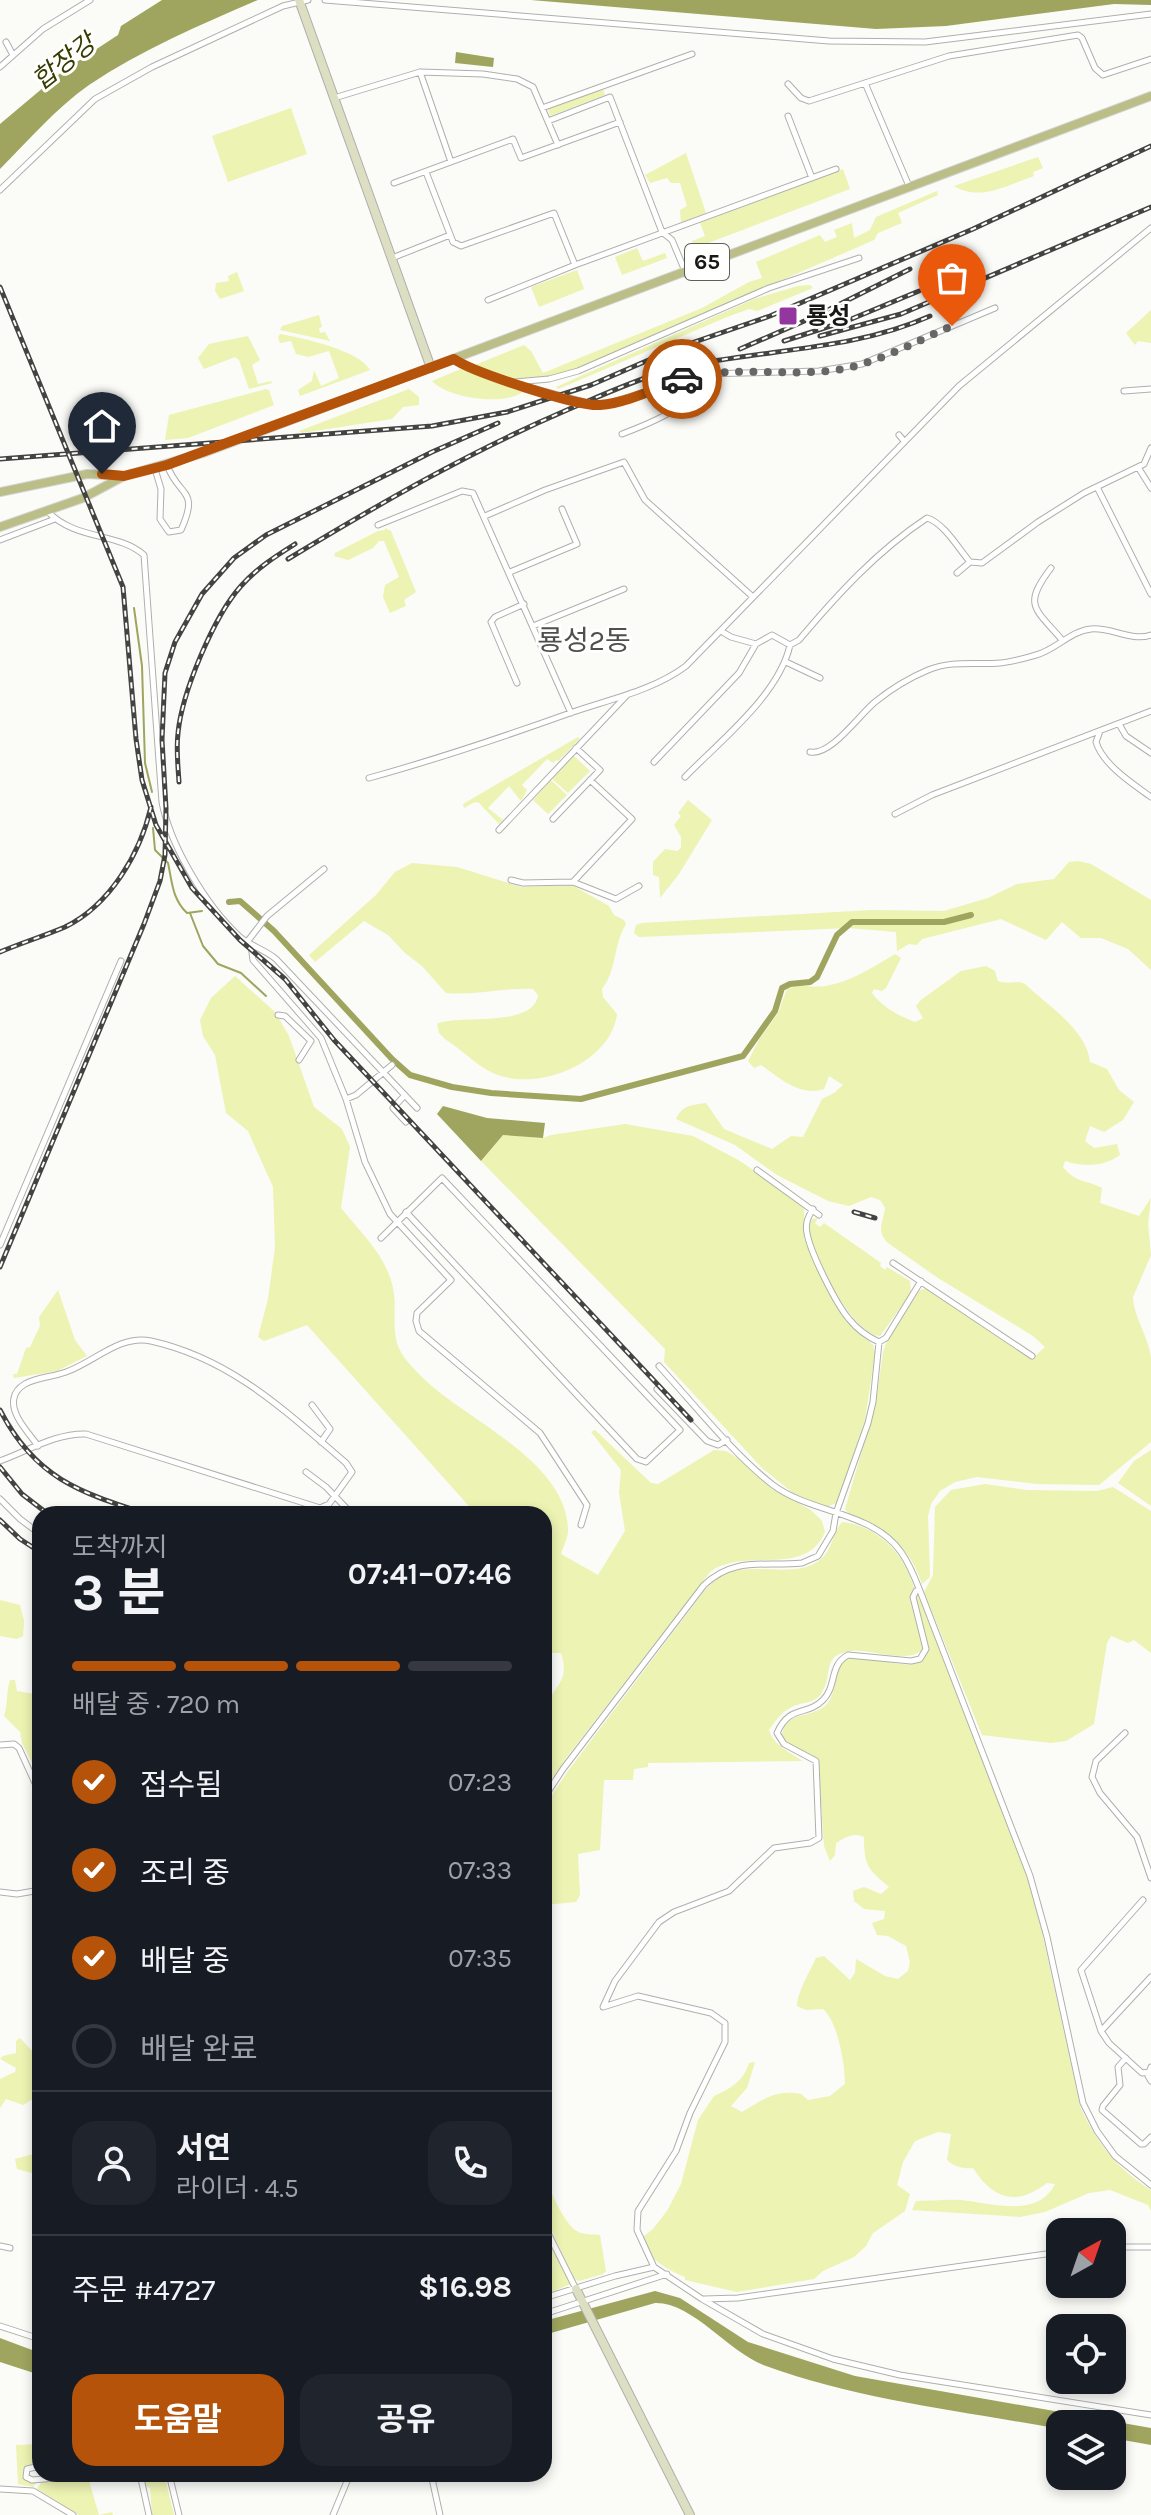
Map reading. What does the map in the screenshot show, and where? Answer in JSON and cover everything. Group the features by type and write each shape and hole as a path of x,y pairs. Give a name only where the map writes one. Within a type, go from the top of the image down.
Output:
{"main road":[{"name":"65","path":"0,527 83,498 124,476 167,465 431,368 1151,96"},
{"name":"65","path":"0,492 87,474 124,476"}],"street":[{"path":"0,67 43,29 90,0"},
{"path":"299,0 431,368"},
{"path":"0,190 87,105 113,87 283,6 308,0"},
{"path":"325,0 883,43 949,40 1151,14"},
{"path":"788,84 801,98 809,101 949,56 1078,35 1095,68 1103,75 1151,59"},
{"path":"6,42 13,55"},
{"path":"542,108 692,54"},
{"path":"334,98 420,72 483,74 517,79 533,87 558,145"},
{"path":"420,72 451,162"},
{"path":"865,83 909,186"},
{"path":"606,85 662,232 672,240 685,271"},
{"path":"548,121 610,97"},
{"path":"788,116 812,178"},
{"path":"394,183 513,139 521,158 620,122"},
{"path":"488,300 836,169"},
{"path":"426,172 453,242 461,246 554,213 575,265"},
{"path":"369,778 431,761 628,694 674,675 721,631 973,372 1151,228"},
{"path":"391,258 450,235"},
{"path":"514,382 569,375 769,288 859,258"},
{"path":"454,359 469,368 599,406 685,378 708,374 836,370 871,361 995,308"},
{"path":"622,434 673,412 704,385 708,374"},
{"path":"1124,391 1151,389"},
{"path":"899,435 904,441"},
{"path":"685,777 747,713 786,662 790,645 799,640 839,594 896,539 927,518 939,526 970,562 982,563 1038,522 1097,487 1149,462 1151,448"},
{"path":"485,516 545,490 624,462 645,500 753,597"},
{"path":"155,469 161,489 160,519 169,532 181,530 190,509 186,491 172,478 167,465"},
{"path":"1138,467 1151,488"},
{"path":"1097,487 1151,594"},
{"path":"378,525 467,490 477,496 571,713"},
{"path":"510,572 577,544 562,509"},
{"path":"47,511 65,527 133,547 144,555 161,789 167,822 181,855 224,920 249,944 276,959 417,1108"},
{"path":"0,540 55,519"},
{"path":"957,573 970,562"},
{"path":"1051,568 1036,589 1034,601 1041,615 1063,641"},
{"path":"533,626 624,589"},
{"path":"517,683 491,622 495,617 524,604"},
{"path":"810,752 820,751 843,734 886,694 931,669 960,662 1001,663 1041,654 1077,632 1094,629 1135,638 1151,635"},
{"path":"721,631 756,644"},
{"path":"654,762 739,673 756,644 772,635 790,645"},
{"path":"786,662 820,678"},
{"path":"499,830 628,694"},
{"path":"895,814 932,795 1151,711"},
{"path":"1119,724 1126,736 1151,753"},
{"path":"1101,731 1096,742 1099,750 1123,776 1151,797"},
{"path":"553,819 600,770 576,748"},
{"path":"573,882 632,819 590,780"},
{"path":"324,869 262,921 249,944 253,960 320,1036 346,1099 365,1162 396,1222 451,1280"},
{"path":"511,880 523,883 573,882 616,899 639,886"},
{"path":"0,1245 121,961"},
{"path":"278,1015 285,1016 311,1041"},
{"path":"299,1060 311,1041 320,1036"},
{"path":"346,1099 356,1095 392,1065"},
{"path":"405,1095 393,1108 406,1122"},
{"path":"757,1170 819,1215"},
{"path":"381,1238 406,1212 442,1178 680,1430 642,1463 406,1212"},
{"path":"813,1209 806,1223 806,1231 832,1290 848,1319 879,1342"},
{"path":"424,1252 434,1242"},
{"path":"893,1263 1032,1356"},
{"path":"461,1271 417,1313 417,1328 540,1433 587,1505 581,1525"},
{"path":"552,1786 704,1585 726,1568 811,1561 823,1551 868,1423 879,1342 890,1331 921,1281"},
{"path":"38,1446 15,1409 13,1401 18,1390 31,1381 68,1372 120,1345 141,1339 188,1353 235,1373 346,1463 352,1472 327,1506"},
{"path":"659,1366 772,1484 804,1502 871,1526 899,1549 910,1567 1030,1876 1047,1937 1083,2103 1097,2131 1115,2156 1151,2185"},
{"path":"657,1389 707,1441 718,1445 727,1440"},
{"path":"312,1405 330,1429 321,1442"},
{"path":"0,1461 74,1434 100,1436 314,1506"},
{"path":"306,1472 344,1506"},
{"path":"0,1499 32,1528"},
{"path":"916,1591 913,1597 926,1649 920,1659 911,1661 848,1655 837,1664 832,1683 822,1701 791,1714 777,1733 784,1744 816,1761 819,1838 810,1843 774,1848 729,1891 665,1917 607,1994 603,2007 638,1996 711,2013 725,2023 725,2042 690,2113 676,2151 638,2211 637,2230 654,2267 763,2334 863,2368 1151,2415"},
{"path":"1125,1733 1096,1761 1092,1777 1100,1793 1137,1837 1151,1878"},
{"path":"0,1745 14,1744 19,1748 32,1776"},
{"path":"0,1892 32,1891"},
{"path":"1143,1900 1081,1970 1102,2036 1142,2073 1150,2070 1151,2081"},
{"path":"1101,2031 1151,1977"},
{"path":"1126,2058 1118,2067 1120,2085 1102,2110 1141,2144 1151,2137"},
{"path":"552,2241 690,2515"},
{"path":"0,2246 10,2248"},
{"path":"1126,2247 1151,2247"},
{"path":"702,2299 738,2298 1046,2254"},
{"path":"552,2296 654,2267"},
{"path":"552,2312 583,2305 667,2274"},
{"path":"0,2326 32,2336"},
{"path":"32,2467 25,2473 28,2479 32,2479"},
{"path":"33,2491 39,2482"},
{"path":"142,2482 149,2515"},
{"path":"171,2482 179,2515"},
{"path":"333,2515 347,2482"},
{"path":"433,2482 440,2515"},
{"path":"0,2489 33,2491 73,2515"}],"shaded area":[{"path":"162,0 258,0 150,49 89,85 54,114 0,169 0,124 63,71 118,35 121,26"},
{"path":"531,0 1151,0 1151,5 1114,4 946,26 876,29"},
{"path":"456,52 494,58 493,67 455,63"},
{"path":"603,89 605,95 550,116 548,109"},
{"path":"291,108 307,154 228,182 212,136"},
{"path":"686,153 706,213 681,223 680,210 687,206 680,183 671,183 667,178 650,183 645,175"},
{"path":"1038,157 1043,168 1033,172 1034,176 1004,187 974,192 954,186"},
{"path":"843,169 850,189 695,248 692,241 705,236 700,223"},
{"path":"937,191 938,195 898,213 902,223 878,233 874,240 578,369 540,378 511,379 498,377 475,365 524,345 531,351 543,373 702,308 762,278 756,262 820,235 825,242 837,237 834,230 852,223 854,238 870,230 876,217"},
{"path":"637,248 643,261 665,253 667,258 622,275 615,257"},
{"path":"577,270 584,289 539,307 531,287"},
{"path":"237,272 244,291 220,299 215,291 216,283 229,281 228,276"},
{"path":"810,285 813,288 757,311 749,309 727,317 568,385 556,387 754,299"},
{"path":"1151,310 1151,343 1138,341 1135,345 1126,333"},
{"path":"319,315 320,333 325,332 330,341 280,330 282,326"},
{"path":"280,334 342,351 354,356 370,370 300,396 298,390 312,381 314,370 321,386 339,378 329,351 308,357 296,354 291,341 280,343"},
{"path":"248,336 260,360 252,365 258,384 272,383 249,389 239,360 235,357 204,369 198,358 209,344"},
{"path":"463,368 525,390 506,398 478,399 451,392 432,381"},
{"path":"266,389 274,405 188,438 165,440 169,415"},
{"path":"409,389 419,397 419,405 403,407 392,419 299,431"},
{"path":"385,528 391,531 416,592 404,600 406,606 390,613 383,597 385,585 399,577 384,541 348,560 334,556"},
{"path":"578,737 580,739 558,761 553,763 547,759 522,785 527,790 521,801 509,786 488,808 503,820 499,824 479,803 464,808 463,804"},
{"path":"574,756 590,771 568,793 552,779"},
{"path":"551,780 567,795 548,814 533,800"},
{"path":"688,800 712,820 679,874 660,898 659,877 653,875 653,862 665,849 677,851 681,848 681,837 674,825"},
{"path":"1069,862 1091,864 1151,900 1151,970 1128,949 1101,938 1081,938 1062,922 1046,940 1001,919 922,939 917,945 909,944 897,951 896,932 849,928 639,937 634,933 636,925 642,923 872,910 944,911 988,898 1017,884 1054,879"},
{"path":"412,863 457,867 521,887 572,885 609,906 614,915 624,920 626,924 602,989 603,997 617,1014 612,1032 601,1047 568,1070 528,1079 509,1078 491,1072 474,1061 439,1033 437,1024 523,1012 533,1006 538,995 533,989 446,993 388,935 364,921 315,962 309,955 376,895 395,872"},
{"path":"895,954 901,958 886,988 882,991 874,989 872,993 891,1010 915,1022 923,1018 916,1006 921,1000 961,971 986,966 995,971 998,981 1025,984 1065,1019 1082,1039 1090,1062 1107,1069 1119,1090 1134,1102 1123,1120 1104,1132 1090,1126 1085,1141 1094,1148 1117,1144 1120,1155 1094,1165 1065,1161 1063,1167 1077,1179 1102,1188 1100,1203 1139,1216 1151,1198 1148,1224 1151,1255 1133,1297 1151,1358 1151,1442 1099,1485 1037,1484 977,1477 955,1482 940,1491 931,1504 928,1516 930,1577 922,1584 911,1559 894,1540 845,1509 876,1402 887,1341 919,1291 926,1288 1032,1359 1045,1347 1033,1336 938,1278 888,1243 881,1231 885,1208 880,1200 871,1197 849,1206 828,1201 777,1175 735,1145 676,1119 684,1108 706,1103 724,1129 772,1149 791,1136 803,1137 822,1099 843,1085 829,1076 824,1089 799,1088 761,1065 754,1068 748,1061 778,1013 787,989 844,981"},
{"path":"235,976 275,1012 289,1036 314,1107 342,1129 350,1147 341,1208 372,1245 390,1276 397,1343 401,1352 422,1377 511,1444 551,1483 563,1506 568,1531 561,1554 598,1575 625,1531 619,1492 621,1470 591,1432 595,1430 651,1483 658,1484 714,1450 726,1451 741,1460 772,1489 811,1510 822,1521 825,1532 816,1546 804,1554 790,1558 741,1561 711,1571 552,1780 552,1694 564,1672 561,1653 552,1653 552,1506 469,1506 307,1325 264,1341 258,1337 268,1299 275,1247 273,1187 248,1131 226,1113 215,1055 203,1036 200,1020 211,998"},
{"path":"443,1106 487,1118 545,1123 543,1138 503,1135 481,1161 437,1114"},
{"path":"625,1124 693,1136 740,1161 798,1201 804,1209 804,1238 810,1253 845,1320 873,1345 875,1353 865,1420 837,1503 826,1507 793,1493 762,1468 664,1362 665,1349 481,1161 503,1135 543,1138"},
{"path":"818,1218 815,1223 820,1227 824,1223 881,1263 885,1270 887,1267 910,1281 911,1293 880,1336 869,1332 846,1309 816,1257 809,1226 812,1219"},
{"path":"58,1290 75,1340 87,1356 57,1371 14,1378 13,1374 17,1374 26,1348 30,1347 40,1326 39,1317"},
{"path":"1151,1450 1151,1506 1118,1483 1134,1461"},
{"path":"985,1484 1027,1490 1097,1491 1113,1487 1151,1511 1151,1653 1134,1640 1128,1643 1111,1636 1107,1643 1094,1724 1066,1741 1051,1743 982,1735 924,1592 933,1575 935,1507 951,1490"},
{"path":"842,1522 855,1524 878,1536 897,1553 914,1588 910,1599 923,1649 908,1656 851,1651 835,1657 819,1696 786,1710 769,1730 778,1744 803,1761 648,1763 648,1767 634,1769 633,1780 604,1780 600,1850 578,1854 580,1895 576,1902 552,1904 552,1795 705,1590 730,1572 789,1570 812,1565 825,1555"},
{"path":"919,1594 1028,1879 1080,2106 1109,2154 1151,2190 1151,2211 1148,2205 1110,2190 1089,2193 1045,2212 1020,2217 912,2210 916,2201 956,2200 1026,2205 1047,2195 1055,2184 1047,2183 1036,2191 1015,2197 997,2193 973,2168 959,2167 947,2160 951,2134 938,2132 915,2141 903,2162 897,2185 910,2194 905,2211 873,2233 866,2246 854,2257 823,2271 814,2279 737,2292 685,2280 648,2252 643,2237 667,2211 681,2184 698,2120 714,2096 735,2084 749,2063 755,2062 747,2088 731,2106 742,2112 777,2094 801,2094 808,2100 830,2096 845,2084 837,2033 823,2009 806,2010 797,2006 801,1989 816,1958 824,1956 850,1980 855,1973 856,1959 885,1976 898,1979 908,1971 910,1962 906,1946 888,1936 877,1935 872,1923 884,1919 885,1911 864,1909 854,1901 853,1891 864,1887 881,1894 889,1887 869,1866 864,1837 853,1835 836,1843 835,1855 830,1861 824,1846 818,1760 782,1739 783,1730 792,1719 827,1704 839,1667 847,1659 865,1657 904,1664 922,1661 929,1647 915,1599"},
{"path":"0,1600 20,1605 24,1621 23,1636 17,1639 0,1636"},
{"path":"10,1680 15,1680 17,1691 32,1694 32,1763 20,1732 4,1716"},
{"path":"20,2038 32,2051 32,2100 23,2105 6,2099 0,2108 0,2079 15,2072 16,2068 0,2059 16,2053 16,2041"},
{"path":"32,2154 32,2173 17,2169 15,2159"},
{"path":"552,2193 575,2230 600,2235 606,2271 579,2281 575,2279 552,2232"},
{"path":"552,2248 571,2284 552,2292"},
{"path":"655,2291 680,2298 748,2342 855,2376 1049,2410 1046,2410 1046,2427 912,2404 802,2378 752,2360 697,2319 669,2305 655,2303 552,2333 552,2319"},
{"path":"0,2338 32,2350 32,2372 0,2362"},
{"path":"1126,2424 1151,2428 1151,2445 1126,2441"},
{"path":"32,2444 32,2465 23,2474 27,2481 37,2482 33,2487 18,2484 16,2445"},
{"path":"41,2482 89,2482 99,2515 79,2515 37,2489"},
{"path":"143,2482 166,2482 174,2515 152,2515 150,2488"}],"waterway":[{"path":"134,608 142,666 145,763 152,792"},
{"path":"153,828 155,850 168,863 178,902 187,913 202,911"},
{"path":"229,902 240,901 274,931 410,1075 452,1087 491,1093 581,1099 743,1056 775,1011 782,988 810,982 817,977 837,935 852,922 944,922 971,915"},
{"path":"190,913 203,946 218,964 241,973 266,996"}],"railway":[{"path":"0,459 432,426 507,412 591,385 674,349 770,316 973,229 1151,146"},
{"path":"820,336 901,314 1151,207"},
{"path":"740,349 818,315 910,269"},
{"path":"0,287 123,587 142,780 156,825 192,888 240,940 285,979 334,1040 691,1420"},
{"path":"784,341 849,320 919,291"},
{"path":"288,559 460,461 531,426 638,380 696,364 865,337 930,316"},
{"path":"0,1267 160,881 165,855 162,740 165,673 175,642 202,594 234,558 266,535 432,452 498,423"},
{"path":"179,782 177,745 181,716 210,635 241,586 260,568 295,544"},
{"path":"0,952 65,927 96,906 131,860 151,807"},
{"path":"854,1212 875,1218"},
{"path":"0,1410 28,1452 44,1467 80,1489 124,1506"},
{"path":"0,1467 22,1494 38,1506"},
{"path":"0,1520 32,1547"}],"way so far":[{"path":"682,379 718,373 836,370 871,361 952,326"}],"place":[{"name":"룡성","path":"788,316"}],"district":[{"name":"룡성2동","path":"584,640"}],"route":[{"path":"102,474 124,476 167,465 454,359 495,378 599,406 682,379"}],"water label":[{"name":"합장강","path":"64,62"}]}
